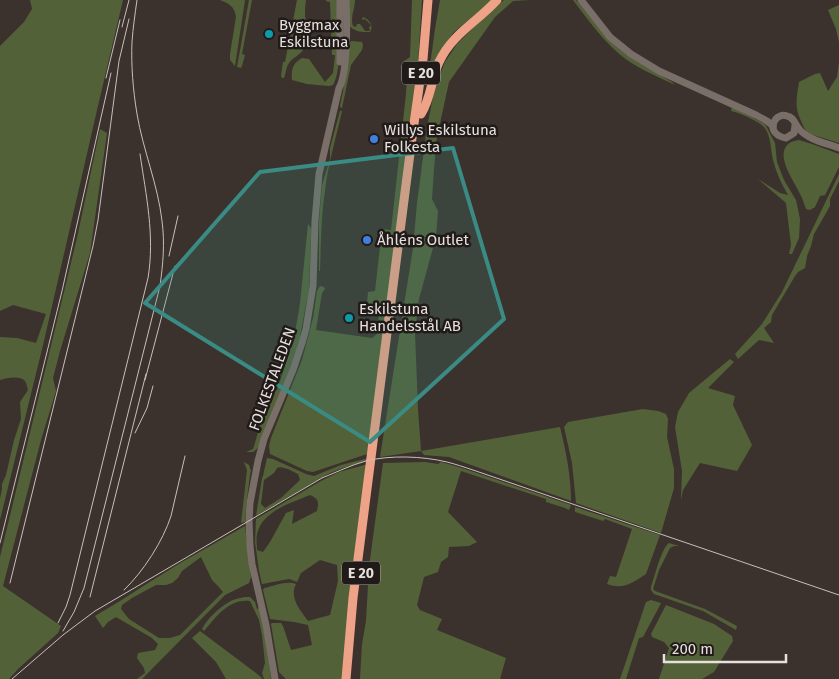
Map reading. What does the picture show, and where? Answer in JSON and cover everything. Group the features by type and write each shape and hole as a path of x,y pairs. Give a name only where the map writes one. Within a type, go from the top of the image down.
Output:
{"highway":[{"name":"E 20","path":"421,114 439,62 448,46 463,29 497,0"},
{"name":"E 20","path":"346,679 353,598 421,114 428,47 428,2"},
{"name":"E 20","path":"375,449 423,59 428,2"},
{"name":"E 20","path":"351,679 372,469"}],"main road":[{"name":"FOLKESTALEDEN","path":"340,0 343,34"},
{"name":"FOLKESTALEDEN","path":"275,679 266,625 252,564 249,538 250,503 255,473 264,439 293,370 306,329 313,286 319,174 340,88 338,84 346,0"},
{"path":"581,0 610,37 631,54 659,71 756,114 773,126 778,136 784,138 790,136 810,137"},
{"path":"756,114 778,117 783,115 789,116 802,132 839,148"},
{"path":"773,126 778,117"},
{"path":"790,136 795,131 796,124"}],"highlighted area":[{"path":"453,148 504,319 370,442 145,303 260,172"}],"green space":[{"path":"30,0 123,0 44,341 0,520 2,484 21,419 20,402 28,390 27,384 23,379 9,378 0,380 0,337 17,338 36,343 46,314 13,305 0,311 0,46 24,22 32,9"},
{"path":"220,0 245,0 235,66 230,60 230,54 236,17 231,6"},
{"path":"249,0 252,0 242,54 245,55 241,68 237,67"},
{"path":"297,0 306,0 307,41 303,50 289,63 284,78 282,78 283,62 285,62"},
{"path":"326,0 338,0 339,56 336,78 333,85 329,86 307,84 292,80 293,67 302,58 309,59 325,82 333,73 335,55 332,55 330,2"},
{"path":"348,0 355,0 352,19 353,26 356,27 357,24 360,24 365,31 369,31 371,25 371,27 370,32 361,32 349,25"},
{"path":"412,0 422,0 418,63 369,454 313,472 307,471 270,454 269,446 302,360 313,318 317,291 320,286 325,289 322,293 316,330 372,338 377,334 379,314 366,312 368,292 375,291 382,229 391,230 406,94 407,77 403,62 410,57"},
{"path":"440,0 492,0 453,33 438,57 428,80 435,29"},
{"path":"504,0 530,0 513,1 495,17 449,82 437,137 434,169 432,199 438,211 436,237 419,299 415,333 421,451 380,457 413,248 427,127 435,87 445,62 457,44 482,19"},
{"path":"573,0 576,0 617,47 675,85 638,67 619,54 598,32"},
{"path":"839,5 839,42 828,10"},
{"path":"351,41 362,42 363,45 362,50 351,65 341,108 348,48"},
{"path":"839,62 839,143 807,133 798,113 797,97 799,82 820,73 828,91 837,77"},
{"path":"732,107 765,124 775,143 777,162 784,180 796,200 800,219 799,238 792,254 789,254 791,245 786,203 758,179 780,193 788,195 775,167 768,134 763,126 756,121 731,111"},
{"path":"340,111 342,111 328,171 324,201 319,271 319,220 322,185 330,159 330,148"},
{"path":"100,129 107,133 90,253 60,351 53,378 56,391 41,440 3,586 61,626 58,633 9,679 0,679 0,557 77,238"},
{"path":"799,140 839,154 839,167 825,195 820,196 815,207 810,210 806,209 784,160 786,147 791,142"},
{"path":"839,174 839,181 830,199 830,206 814,234 805,268 795,276 772,315 771,322 764,328 774,343 759,340 738,359 735,354 762,324 782,292"},
{"path":"308,224 311,228 309,289 299,342 258,448 253,452 246,452 253,449 269,389 277,390 294,339 300,303"},
{"path":"730,359 734,362 708,388 735,396 733,405 752,445 737,471 700,463 683,490 681,500 682,471 675,427 678,412 689,393"},
{"path":"643,409 666,414 668,419 667,437 674,469 674,488 661,533 576,503 572,463 564,427 568,422"},
{"path":"560,427 568,464 571,501 449,457 424,455 421,451"},
{"path":"267,458 314,476 341,465 369,458 369,460 328,474 256,516","holes":["277,468 288,469 298,474 300,480 281,498 265,508 261,504 264,480 274,473"]},
{"path":"244,462 249,465 251,471 245,522 241,523 247,470"},
{"path":"425,462 438,464 441,462 462,468 571,505 569,510 546,502 546,499 461,471 448,512 477,542 469,546 449,547 448,557 441,562 438,572 424,577 417,605 420,610 442,619 437,630 506,658 500,679 360,679 369,567 383,463"},
{"path":"368,464 344,679 286,679 279,672 271,624 281,623 291,650 312,645 308,625 270,619 263,590 264,588 285,583 296,584 294,589 295,599 308,621 330,615 338,581 337,565 320,560 301,573 297,582 289,579 262,584 255,542 256,519 339,472","holes":["310,495 318,501 317,511 292,524 294,510 286,513 263,552 257,550 257,534 265,519 286,505"]},
{"path":"575,507 660,535 646,574 632,583 623,586 607,584 610,576 616,577 632,529 605,519 603,521 575,512"},
{"path":"245,526 251,577 249,583 225,595 142,679 137,679 145,673 137,658 138,653 155,650 158,644 152,638 116,617 103,628 95,616 182,562","holes":["201,557 212,580 223,592 180,635 170,638 159,638 129,619 121,609 122,605 132,598 156,585 172,583 182,571"]},
{"path":"669,543 679,546 670,548 659,570 653,589 705,609 737,626 736,630 703,611 654,594 651,587 661,557"},
{"path":"250,597 255,602 257,609 259,608 267,642 271,679 264,679 262,673 265,663 262,635 259,620 250,601 236,602 229,605 204,631 202,629 222,607 233,600"},
{"path":"651,600 661,603 643,637 639,638 626,679 620,679 646,602"},
{"path":"666,605 714,624 732,636 733,641 714,672 702,679 659,679 669,648 664,642 652,637 651,634"},
{"path":"200,631 262,678 226,679 216,662 192,638"}],"railway":[{"path":"122,27 129,0"},
{"path":"63,631 74,612 84,588 160,286 163,262 163,229 160,208 140,127 133,87 132,42 137,0"},
{"path":"10,583 93,246 119,61 129,19"},
{"path":"106,78 120,20"},
{"path":"0,543 62,291 111,73"},
{"path":"58,623 70,595 148,278 151,247 150,231 140,154"},
{"path":"169,256 178,216"},
{"path":"145,380 175,266"},
{"path":"90,597 146,374"},
{"path":"135,433 147,408 153,386"},
{"path":"124,590 145,565 163,536 171,516 185,456"},
{"path":"12,679 63,635 95,611 322,478 375,459 406,457 427,458 447,462 839,595"}],"place":[{"name":"Byggmax Eskilstuna","path":"269,34"},
{"name":"Willys Eskilstuna Folkesta","path":"374,139"},
{"name":"Åhléns Outlet","path":"367,240"},
{"name":"Eskilstuna Handelsstål AB","path":"349,318"}]}
